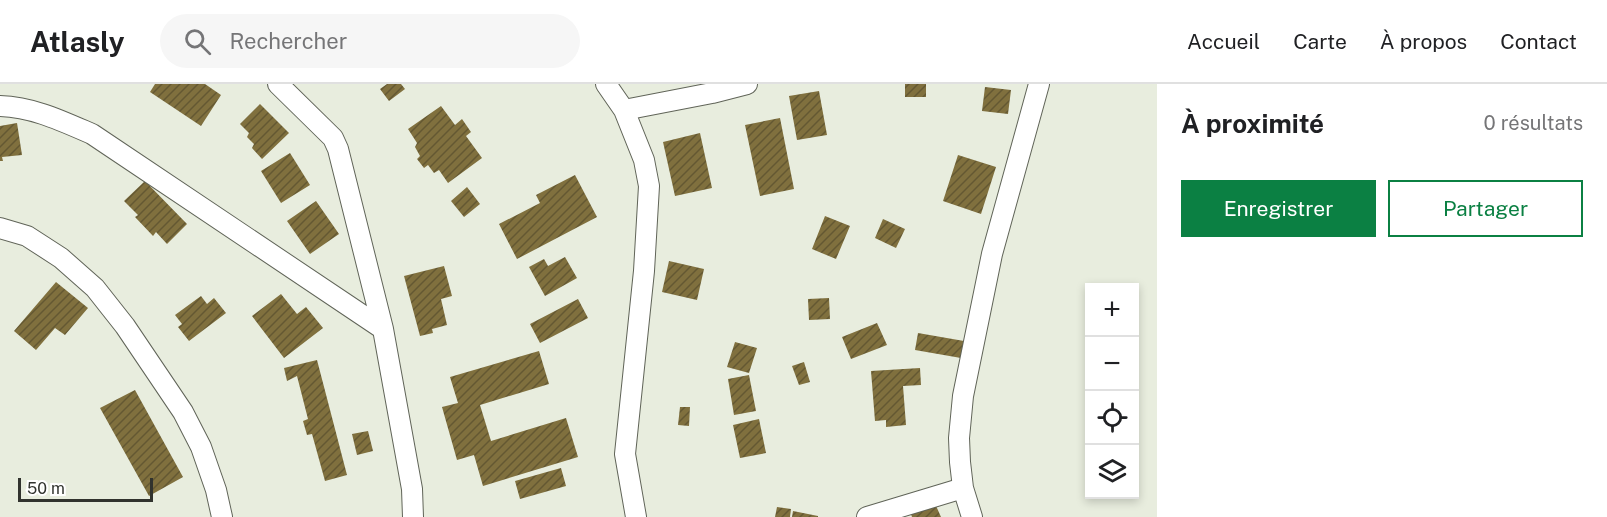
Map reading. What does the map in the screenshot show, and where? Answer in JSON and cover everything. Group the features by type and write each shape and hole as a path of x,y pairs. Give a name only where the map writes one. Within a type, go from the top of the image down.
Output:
{"street":[{"path":"278,84 333,138 338,149 383,329 412,489 413,517"},
{"path":"606,84 624,110 644,160 648,186 644,280 625,454 636,517"},
{"path":"624,110 747,84"},
{"path":"972,517 963,488 959,446 963,396 992,254 1039,84"},
{"path":"0,106 21,106 54,117 92,134 383,329"},
{"path":"0,228 27,236 61,258 95,288 125,326 183,412 196,438 216,490 222,517"},
{"path":"867,517 963,488"}],"building":[{"path":"155,84 205,84 221,95 201,126 150,92"},
{"path":"387,84 401,84 405,89 389,101 380,89"},
{"path":"905,84 926,84 926,97 905,97"},
{"path":"985,87 1011,90 1008,114 982,111"},
{"path":"819,91 827,135 797,140 789,96"},
{"path":"260,104 289,133 262,159 252,148 254,144 247,137 249,133 240,124"},
{"path":"441,106 455,125 462,119 471,132 466,136 482,158 448,183 439,170 434,173 428,165 424,168 417,159 420,156 415,147 417,143 408,129"},
{"path":"780,118 794,189 760,196 745,125"},
{"path":"17,123 22,155 2,157 3,161 0,161 0,126"},
{"path":"700,133 712,188 675,196 663,142"},
{"path":"290,153 310,185 281,203 261,171"},
{"path":"958,155 996,167 981,214 943,201"},
{"path":"575,175 597,217 517,259 499,224 540,203 536,195"},
{"path":"145,181 187,224 167,244 156,232 153,236 135,217 138,215 124,201"},
{"path":"467,187 480,204 464,217 451,201"},
{"path":"316,201 339,234 310,254 287,221"},
{"path":"825,216 850,226 836,259 812,249"},
{"path":"883,219 905,229 896,248 875,238"},
{"path":"565,257 577,278 545,296 529,267 544,259 548,266"},
{"path":"669,261 704,269 697,300 662,292"},
{"path":"444,266 452,296 441,299 447,325 432,329 433,333 420,336 404,276"},
{"path":"56,282 88,308 65,335 55,328 36,350 14,331"},
{"path":"281,294 297,314 306,307 323,328 284,358 252,316"},
{"path":"201,296 207,304 214,298 226,313 189,341 178,327 182,324 175,315"},
{"path":"829,298 830,319 809,320 808,299"},
{"path":"578,299 588,318 540,343 530,324"},
{"path":"877,323 887,345 851,359 842,337"},
{"path":"918,333 964,341 961,358 915,350"},
{"path":"735,342 757,348 749,373 727,367"},
{"path":"539,351 549,384 480,405 491,441 566,418 578,457 483,486 474,455 457,460 442,407 458,403 450,377"},
{"path":"317,360 347,475 325,481 312,434 307,435 303,421 308,419 297,376 287,381 284,368"},
{"path":"804,362 810,382 799,385 792,366"},
{"path":"920,368 921,385 903,386 906,425 886,427 886,420 875,421 871,371"},
{"path":"749,375 756,411 734,415 728,379"},
{"path":"135,390 183,477 149,496 100,408"},
{"path":"680,407 690,407 689,426 678,425"},
{"path":"759,419 766,453 740,458 733,425"},
{"path":"368,431 373,451 357,455 352,434"},
{"path":"561,468 566,486 520,499 515,481"},
{"path":"933,499 941,517 912,517 909,509"},
{"path":"777,507 791,509 790,517 775,517"},
{"path":"793,511 818,516 818,517 792,517"}]}
